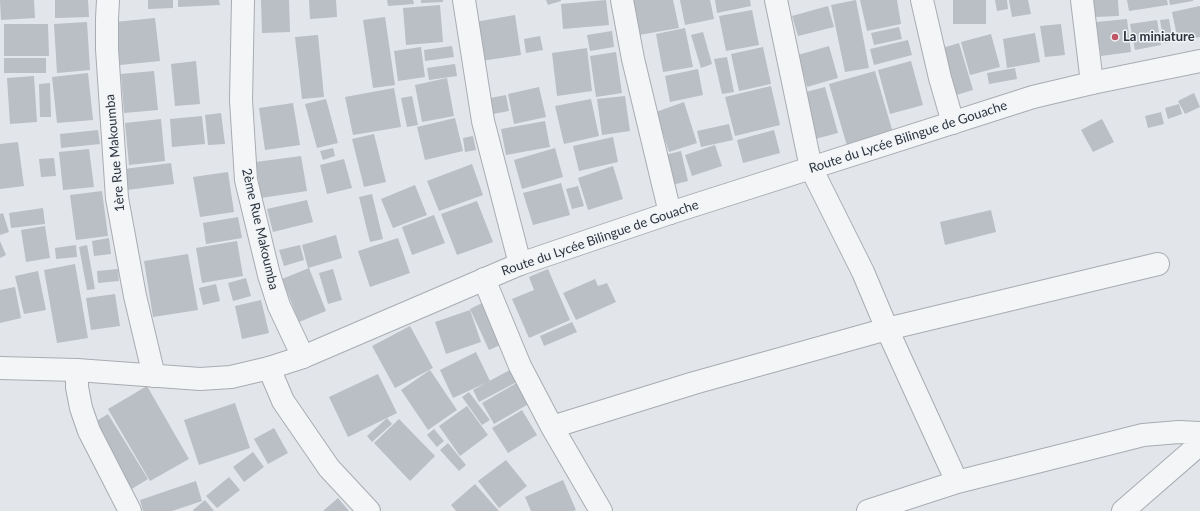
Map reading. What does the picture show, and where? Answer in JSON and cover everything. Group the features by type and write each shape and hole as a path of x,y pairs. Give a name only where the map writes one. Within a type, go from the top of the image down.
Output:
{"street":[{"name":"1ère Rue Makoumba","path":"108,0 107,49 117,198 136,296 154,376"},
{"name":"2ème Rue Makoumba","path":"243,0 241,100 246,180 269,275 279,306 303,357"},
{"path":"464,0 483,121 520,264"},
{"path":"622,0 630,47 670,213"},
{"path":"776,0 811,168 863,272 887,329 957,482"},
{"path":"922,0 940,78 953,123"},
{"path":"1082,0 1092,83"},
{"name":"Route du Lycée Bilingue de Gouache","path":"0,368 77,370 200,379 231,377 269,368 303,357 520,264 670,213 1033,97 1092,83 1200,61"},
{"path":"552,427 694,383 887,329 1158,264"},
{"path":"484,279 520,366 552,427 601,511"},
{"path":"269,368 283,401 329,468 369,511"},
{"path":"77,370 77,387 81,408 89,431 130,511"},
{"path":"868,511 957,482 1144,435 1179,432 1200,433"},
{"path":"1123,511 1200,444"}],"building":[{"path":"0,0 34,0 35,18 1,20"},
{"path":"55,0 88,0 89,17 55,18"},
{"path":"148,0 173,0 173,8 148,9"},
{"path":"178,0 219,0 220,5 178,7"},
{"path":"261,0 289,0 290,32 262,33"},
{"path":"309,0 336,0 337,17 310,19"},
{"path":"387,0 413,0 414,4 388,6"},
{"path":"421,0 443,0 443,2 421,3"},
{"path":"546,0 561,0 561,1 548,5"},
{"path":"606,0 609,25 563,29 561,4"},
{"path":"632,0 673,0 679,28 639,35"},
{"path":"680,0 710,0 714,19 685,25"},
{"path":"715,0 750,0 751,6 717,13"},
{"path":"856,0 869,68 845,72 831,5"},
{"path":"860,0 897,0 901,24 867,31"},
{"path":"953,0 986,0 986,24 953,24"},
{"path":"995,0 1007,0 1008,9 997,11"},
{"path":"1009,0 1028,0 1031,14 1012,17"},
{"path":"1093,0 1118,0 1119,16 1094,17"},
{"path":"1127,0 1167,0 1168,5 1129,11"},
{"path":"1169,0 1193,0 1193,1 1170,5"},
{"path":"440,5 443,42 406,45 403,8"},
{"path":"828,6 834,27 798,36 792,16"},
{"path":"1200,6 1200,37 1178,41 1172,12"},
{"path":"752,10 759,45 726,51 719,16"},
{"path":"515,15 521,55 481,61 475,22"},
{"path":"385,17 395,85 373,88 363,20"},
{"path":"155,18 160,61 120,65 115,22"},
{"path":"1127,19 1131,52 1101,56 1096,22"},
{"path":"1169,19 1173,42 1164,43 1160,20"},
{"path":"1157,20 1161,45 1135,50 1130,24"},
{"path":"87,22 90,70 57,73 54,24"},
{"path":"4,24 48,24 49,56 4,56"},
{"path":"1061,24 1065,55 1045,57 1040,26"},
{"path":"899,27 902,39 874,45 871,33"},
{"path":"685,28 693,67 663,72 656,34"},
{"path":"612,31 614,47 590,51 587,35"},
{"path":"703,32 712,64 701,68 691,35"},
{"path":"1035,33 1040,62 1007,68 1003,39"},
{"path":"991,34 1000,67 970,75 961,42"},
{"path":"318,35 324,97 302,99 295,37"},
{"path":"540,36 543,50 526,53 524,39"},
{"path":"908,40 912,55 874,65 870,49"},
{"path":"959,43 973,90 953,96 939,49"},
{"path":"452,46 454,57 425,61 424,50"},
{"path":"829,46 838,78 807,87 798,55"},
{"path":"421,47 425,77 398,81 394,51"},
{"path":"763,47 771,84 739,91 731,54"},
{"path":"587,48 592,91 557,96 552,53"},
{"path":"616,52 622,93 596,97 590,56"},
{"path":"727,57 734,92 722,94 714,59"},
{"path":"4,58 46,58 46,73 4,73"},
{"path":"196,61 200,104 175,106 171,64"},
{"path":"911,61 923,105 890,114 878,70"},
{"path":"455,64 457,76 429,80 427,68"},
{"path":"1015,68 1017,79 989,84 987,73"},
{"path":"698,69 703,95 670,102 665,76"},
{"path":"154,71 158,110 124,113 121,74"},
{"path":"875,71 893,133 847,146 829,84"},
{"path":"88,73 93,120 57,123 52,77"},
{"path":"34,76 37,122 10,124 7,78"},
{"path":"447,78 454,116 422,122 415,85"},
{"path":"50,83 51,117 40,117 39,84"},
{"path":"771,86 780,125 735,136 725,97"},
{"path":"539,87 546,117 514,124 508,94"},
{"path":"825,87 838,133 815,139 802,93"},
{"path":"394,88 401,127 353,135 345,97"},
{"path":"1194,93 1200,107 1185,114 1178,101"},
{"path":"506,95 509,111 493,114 490,98"},
{"path":"412,96 418,125 407,127 401,98"},
{"path":"625,96 630,131 602,135 597,99"},
{"path":"326,99 338,143 317,148 305,104"},
{"path":"591,99 599,136 564,144 555,106"},
{"path":"684,102 697,143 669,152 656,112"},
{"path":"293,103 300,145 265,150 259,108"},
{"path":"1179,104 1182,114 1168,119 1165,108"},
{"path":"1161,112 1164,124 1148,128 1145,116"},
{"path":"221,113 225,144 208,145 205,115"},
{"path":"202,116 205,144 172,147 170,119"},
{"path":"455,118 463,151 425,160 417,127"},
{"path":"161,119 165,161 129,165 125,123"},
{"path":"1102,119 1114,142 1093,152 1081,130"},
{"path":"545,121 550,147 506,155 501,129"},
{"path":"729,124 733,140 701,147 697,131"},
{"path":"98,130 100,144 61,148 60,134"},
{"path":"774,130 780,153 743,163 737,140"},
{"path":"374,134 386,182 364,187 352,139"},
{"path":"473,136 476,150 465,152 463,138"},
{"path":"613,137 618,162 579,171 573,146"},
{"path":"18,142 24,186 0,189 0,144"},
{"path":"715,145 722,166 692,176 685,155"},
{"path":"333,148 335,156 323,160 320,151"},
{"path":"555,148 563,177 522,189 514,160"},
{"path":"89,149 94,187 63,190 59,152"},
{"path":"681,151 688,181 672,185 665,155"},
{"path":"301,156 307,191 261,198 256,162"},
{"path":"54,158 56,176 41,177 39,159"},
{"path":"344,159 352,188 327,194 320,165"},
{"path":"171,163 174,184 127,190 124,169"},
{"path":"472,164 483,195 439,211 427,181"},
{"path":"613,166 623,199 588,210 578,178"},
{"path":"228,172 234,212 200,217 193,177"},
{"path":"561,183 570,215 533,225 523,193"},
{"path":"415,185 427,215 393,228 381,199"},
{"path":"578,186 584,206 572,209 566,189"},
{"path":"102,191 108,236 76,240 70,195"},
{"path":"372,194 383,239 370,242 359,197"},
{"path":"307,200 313,222 273,232 267,209"},
{"path":"477,201 493,242 457,255 441,214"},
{"path":"43,208 45,224 11,228 9,213"},
{"path":"991,210 996,232 945,245 940,222"},
{"path":"3,213 9,232 0,235 0,214"},
{"path":"434,215 445,243 412,255 402,227"},
{"path":"238,217 242,238 206,244 203,223"},
{"path":"45,226 50,258 26,262 21,230"},
{"path":"336,235 342,258 308,268 302,245"},
{"path":"109,238 111,254 94,256 92,241"},
{"path":"398,238 410,273 370,287 358,251"},
{"path":"0,241 6,255 0,258"},
{"path":"237,241 243,276 202,283 196,248"},
{"path":"76,245 77,257 56,259 55,248"},
{"path":"87,245 95,289 87,290 79,247"},
{"path":"300,245 304,260 284,266 279,250"},
{"path":"188,254 198,310 153,317 144,261"},
{"path":"75,264 88,338 57,343 44,270"},
{"path":"309,268 326,311 299,322 282,279"},
{"path":"118,269 119,281 98,283 97,271"},
{"path":"333,269 342,300 328,304 319,273"},
{"path":"548,269 570,320 529,338 512,299 534,290 529,277"},
{"path":"38,271 46,310 24,314 15,276"},
{"path":"246,278 251,296 233,301 228,283"},
{"path":"595,279 598,286 607,283 616,302 576,320 563,293"},
{"path":"216,284 220,301 203,305 199,288"},
{"path":"15,287 21,318 0,323 0,290"},
{"path":"115,294 120,326 91,330 86,298"},
{"path":"261,300 269,333 242,339 235,306"},
{"path":"488,300 507,342 489,350 470,309"},
{"path":"470,310 481,342 446,354 435,322"},
{"path":"572,322 577,332 544,346 540,336"},
{"path":"410,326 433,368 395,388 372,346"},
{"path":"476,352 490,381 453,398 440,370"},
{"path":"517,366 524,378 479,402 473,390"},
{"path":"430,370 457,410 428,430 401,390"},
{"path":"378,374 397,413 348,437 329,397"},
{"path":"520,381 532,402 494,424 482,403"},
{"path":"147,386 189,459 150,481 108,409"},
{"path":"469,392 490,420 482,425 462,397"},
{"path":"235,403 250,448 199,465 184,420"},
{"path":"467,406 488,435 460,456 439,426"},
{"path":"522,410 537,435 508,453 492,428"},
{"path":"108,414 148,479 130,490 90,425"},
{"path":"387,418 392,424 372,442 367,436"},
{"path":"399,419 435,456 410,481 374,443"},
{"path":"274,428 288,453 268,464 254,439"},
{"path":"434,429 444,441 437,447 427,435"},
{"path":"448,443 466,465 459,471 440,450"},
{"path":"253,452 264,467 244,482 233,467"},
{"path":"506,460 527,486 499,508 478,481"},
{"path":"229,477 240,490 217,508 206,496"},
{"path":"563,480 576,510 531,511 525,497"},
{"path":"196,481 202,501 172,511 143,511 140,500"},
{"path":"475,484 499,511 456,511 451,505"},
{"path":"338,498 349,511 323,511"},
{"path":"205,500 214,511 193,510"}],"place":[{"name":"La miniature","path":"1115,37"}]}
